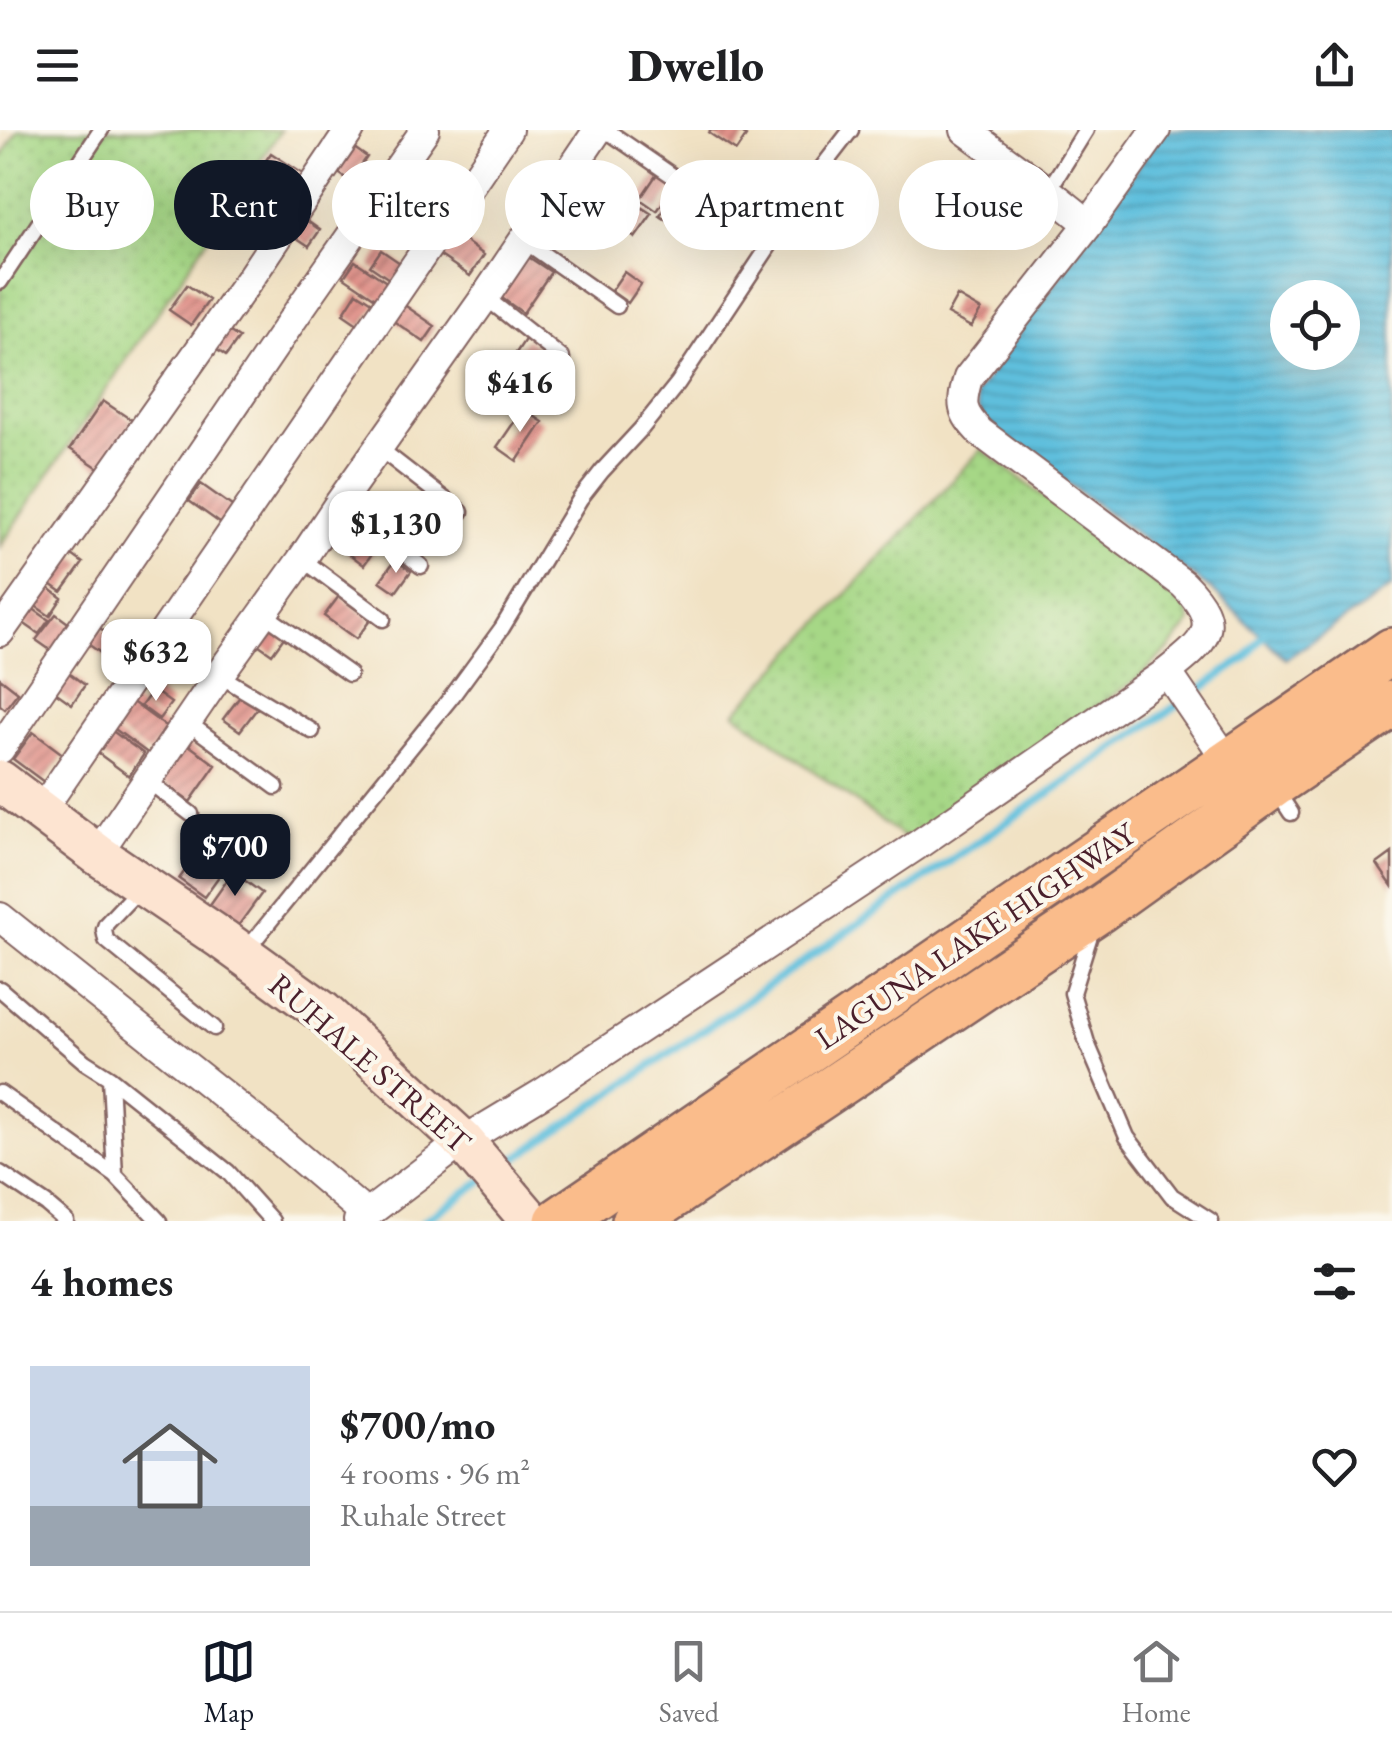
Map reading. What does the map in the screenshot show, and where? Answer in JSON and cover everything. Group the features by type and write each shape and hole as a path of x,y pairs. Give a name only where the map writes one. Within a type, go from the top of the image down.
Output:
{"main road":[{"name":"LAGUNA LAKE HIGHWAY","path":"558,1221 1223,754 1392,652"},
{"name":"LAGUNA LAKE HIGHWAY","path":"635,1221 1100,909 1282,799 1392,704"}],"street":[{"path":"0,632 350,130"},
{"path":"0,749 425,130"},
{"path":"41,811 508,130"},
{"path":"578,160 598,130"},
{"path":"0,917 267,1130 362,1218 472,1151 541,1094 919,844 1174,682 1206,634 1206,614 1196,597 980,432 965,416 962,397 968,378 1089,224 1156,130"},
{"path":"970,132 1008,160"},
{"path":"1058,198 1089,224"},
{"path":"96,854 516,250"},
{"path":"1174,682 1223,754"},
{"name":"RUHALE STREET","path":"0,780 96,854 323,1012 472,1151 522,1211"}],"lane":[{"path":"0,282 101,130"},
{"path":"606,130 660,167"},
{"path":"243,954 453,695 502,628 580,499 678,383 851,130"},
{"path":"1058,174 1086,130"},
{"path":"537,250 618,306"},
{"path":"485,297 562,358"},
{"path":"380,449 461,512"},
{"path":"340,502 421,566"},
{"path":"302,560 383,620"},
{"path":"264,614 349,674"},
{"path":"219,674 312,730"},
{"path":"187,722 276,787"},
{"path":"147,780 191,814"},
{"path":"142,884 106,924 106,940 214,1028"},
{"path":"1100,909 1072,993 1078,1017 1127,1137 1172,1196 1211,1221"},
{"path":"0,989 86,1062 228,1172 272,1221"},
{"path":"110,1078 115,1175"},
{"path":"0,1093 115,1175 159,1221"},
{"path":"0,1173 66,1221"}],"green space":[{"path":"18,130 281,130 261,160 174,160 174,250 200,250 0,547 0,159"},
{"path":"982,449 1188,608 1190,623 1138,678 907,840 735,713"}],"water":[{"path":"1164,130 1392,130 1392,587 1286,659 1213,591 991,426 979,412 975,395"}],"building":[{"path":"737,130 746,136 736,151 709,133"},
{"path":"347,143 367,157 365,160 335,160"},
{"path":"659,171 657,211 640,199"},
{"path":"640,206 652,214 640,231"},
{"path":"312,224 320,230 312,242"},
{"path":"381,250 406,267 395,283 370,266"},
{"path":"442,250 477,250 484,255 470,276 439,255"},
{"path":"527,256 551,272 523,313 499,296"},
{"path":"355,261 394,287 383,303 344,277"},
{"path":"624,272 641,284 628,303 611,291"},
{"path":"187,285 209,300 191,325 169,310"},
{"path":"357,292 377,305 362,327 343,314"},
{"path":"957,296 981,310 971,327 947,314"},
{"path":"403,304 435,326 424,342 392,320"},
{"path":"223,327 239,338 226,356 210,345"},
{"path":"526,338 555,360 544,374 516,353"},
{"path":"103,401 133,421 100,469 70,449"},
{"path":"523,409 543,422 517,461 497,447"},
{"path":"201,484 239,511 227,528 189,501"},
{"path":"363,534 378,545 364,565 348,553"},
{"path":"68,552 83,563 62,592 48,582"},
{"path":"395,560 411,571 396,592 380,581"},
{"path":"45,585 62,598 50,616 31,603"},
{"path":"339,596 371,619 356,639 324,616"},
{"path":"29,606 49,620 39,634 19,620"},
{"path":"56,614 75,628 56,654 36,640"},
{"path":"265,622 285,636 272,654 252,640"},
{"path":"97,626 123,645 112,661 85,642"},
{"path":"65,670 85,685 72,704 51,689"},
{"path":"0,678 18,692 5,709 0,705"},
{"path":"153,690 171,703 159,719 141,706"},
{"path":"242,694 259,706 240,731 223,719"},
{"path":"127,698 168,728 149,754 108,724"},
{"path":"107,727 144,754 129,776 91,748"},
{"path":"33,732 64,755 44,782 13,759"},
{"path":"182,740 216,765 190,802 155,777"},
{"path":"207,840 232,858 204,897 179,879"},
{"path":"1392,853 1392,886 1377,864"},
{"path":"233,872 262,893 238,926 209,906"}],"waterway":[{"path":"1191,696 1247,657 1266,631"},
{"path":"502,1168 1179,704"},
{"path":"424,1221 482,1181"}]}
